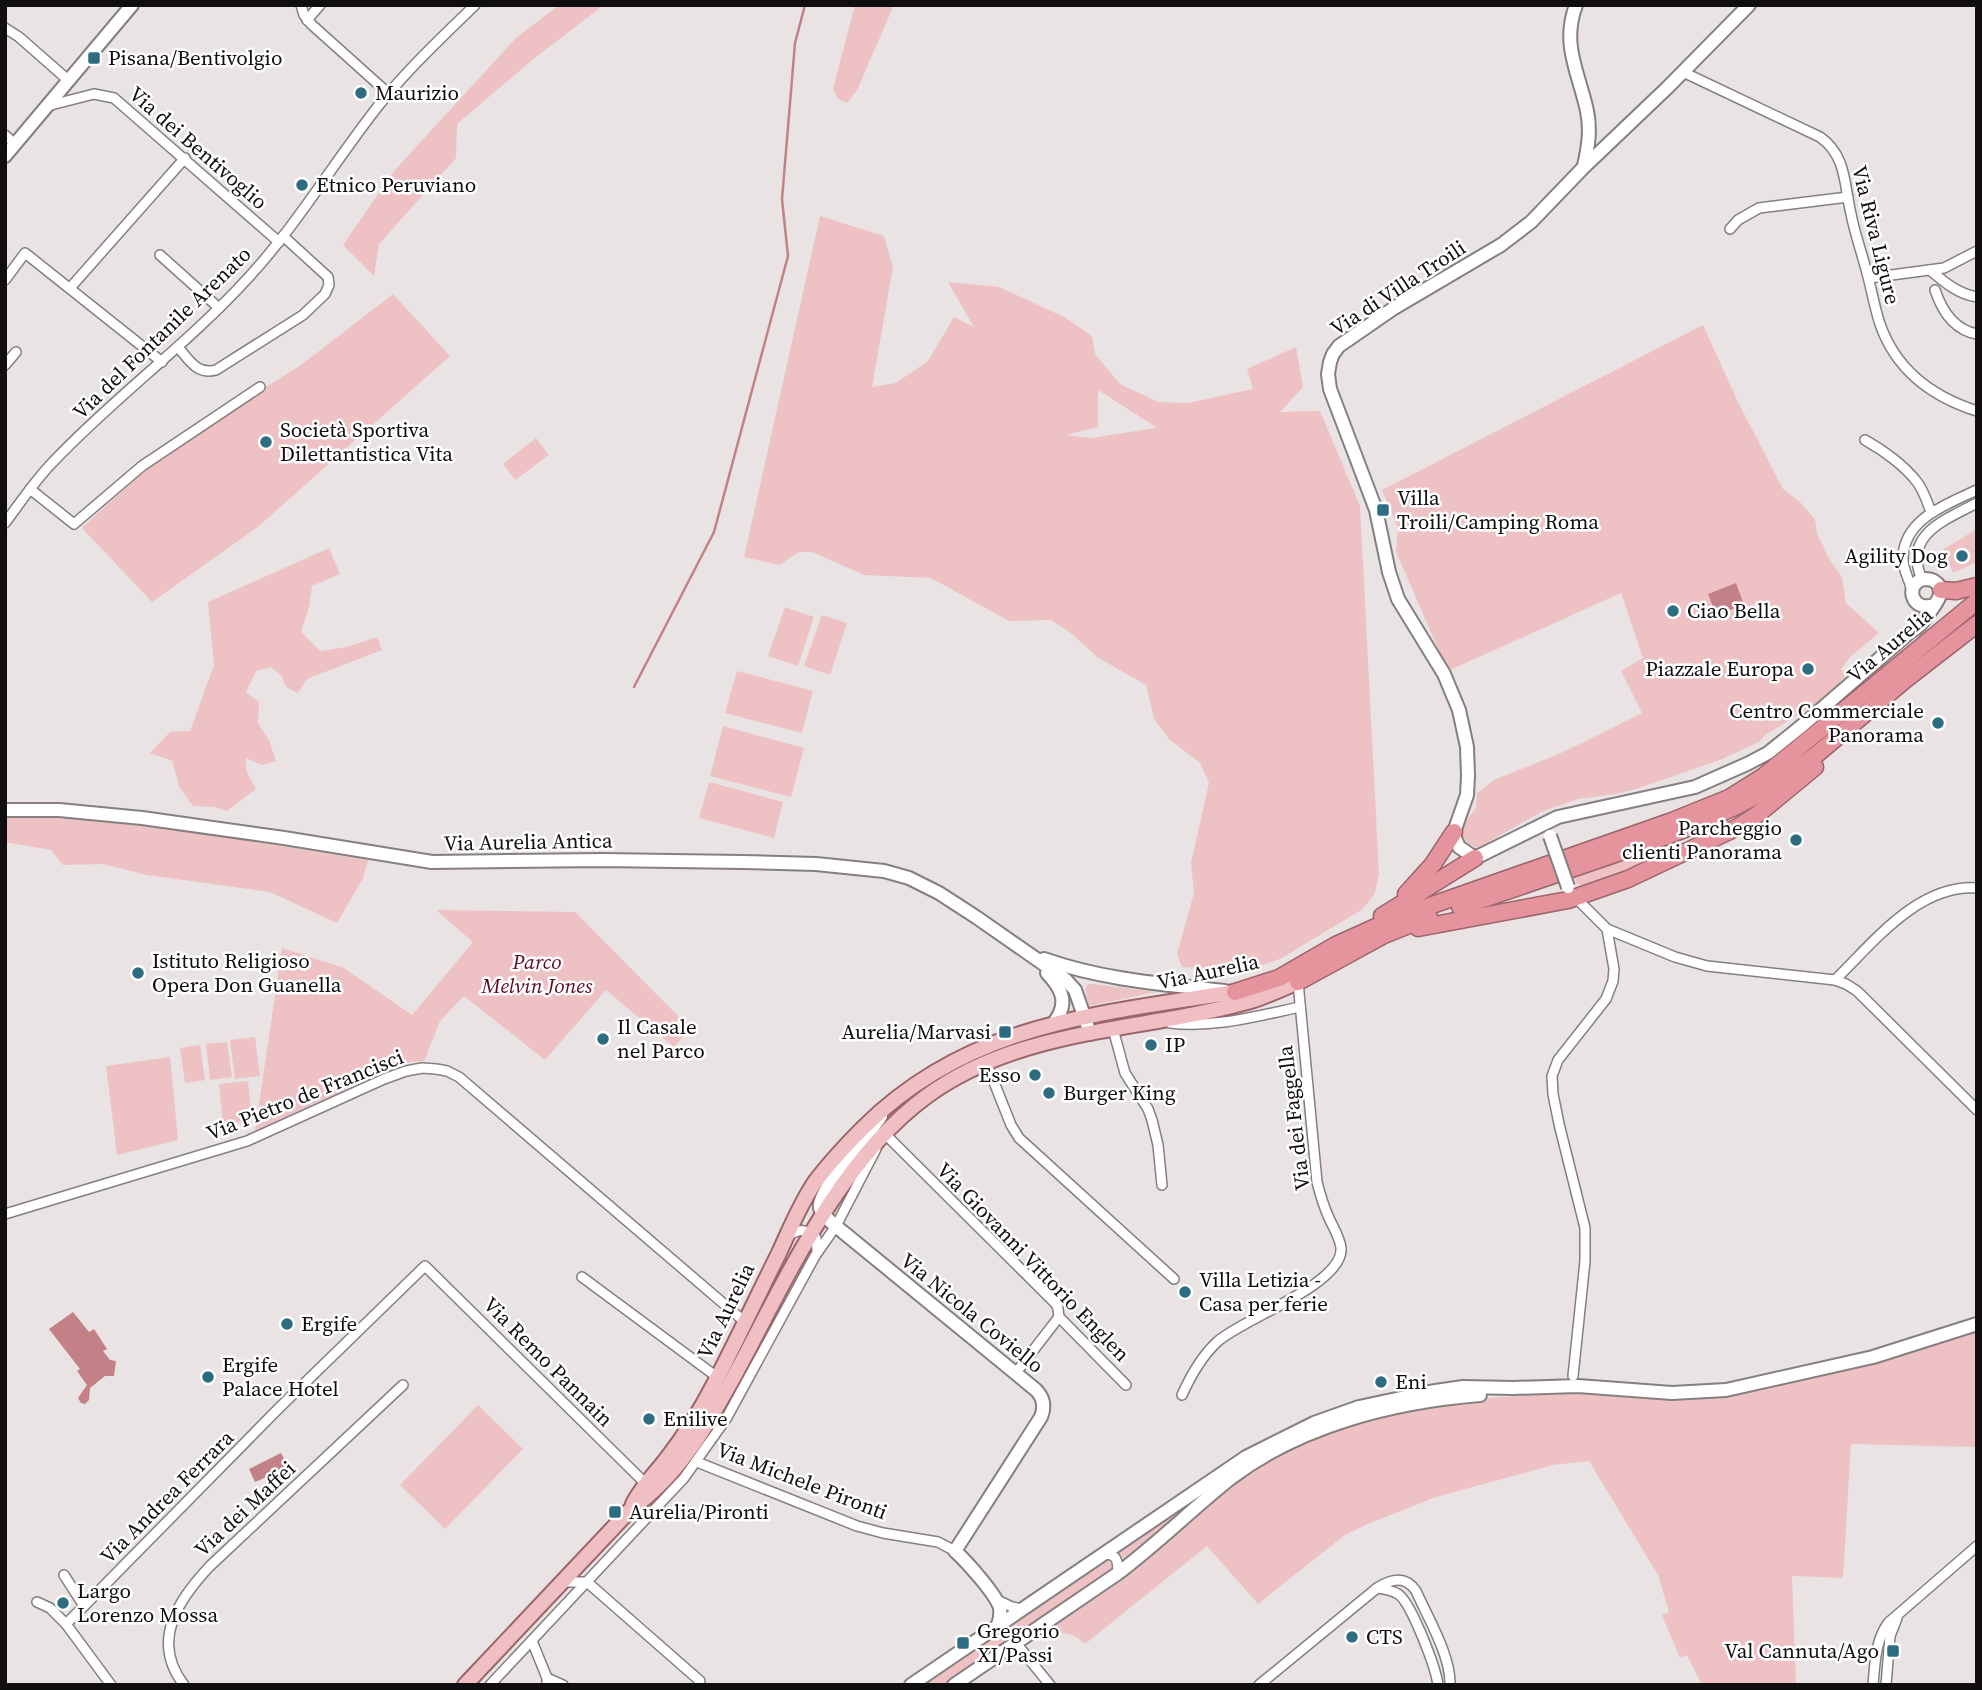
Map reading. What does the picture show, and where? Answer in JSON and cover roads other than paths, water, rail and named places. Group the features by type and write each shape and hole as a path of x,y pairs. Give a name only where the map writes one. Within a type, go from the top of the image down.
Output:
{"highway":[{"path":"1941,590 1956,591 1977,586"},
{"name":"Via Aurelia","path":"1235,992 1261,985 1288,973 1336,945 1398,917 1713,806 1745,790 1796,751 1977,600"},
{"name":"Via Aurelia","path":"1298,982 1384,935 1416,922 1653,841 1748,801 1783,779 1977,624"},
{"path":"1384,935 1572,892 1604,889 1650,870 1718,838 1758,814 1801,780 1837,745 1855,722"},
{"path":"1390,911 1423,877 1454,832"},
{"path":"1336,945 1475,858"}],"main road":[{"name":"Via Aurelia","path":"631,1508 651,1494 676,1468 696,1440 724,1395 835,1195 882,1137 928,1096 986,1062 1033,1046 1255,1000 1298,982"},
{"name":"Via Aurelia","path":"465,1685 631,1508 685,1434 718,1377 801,1207 819,1177 850,1141 886,1107 915,1084 967,1054 1013,1036 1053,1024 1235,992"}],"street":[{"path":"5,156 10,139 47,106 132,5"},
{"path":"301,5 307,20 389,94"},
{"path":"307,20 320,5"},
{"name":"Via del Fontanile Arenato","path":"5,523 51,463 178,347 253,273 389,94 412,67 475,5"},
{"path":"1576,5 1569,41 1588,122 1588,143 1583,168"},
{"name":"Via di Villa Troili","path":"1454,832 1466,799 1468,776 1466,737 1460,710 1444,674 1394,589 1376,510 1330,389 1330,362 1339,346 1371,323 1512,238 1749,5"},
{"path":"5,28 68,80"},
{"name":"Via Riva Ligure","path":"1683,72 1826,141 1834,149 1840,161 1851,216 1886,338 1899,359 1934,393 1977,411"},
{"name":"Via dei Bentivoglio","path":"47,106 94,94 111,97 120,102 328,277 328,288 321,298 294,322 216,370 200,370 178,347"},
{"path":"70,288 185,158"},
{"path":"1730,229 1738,220 1759,208 1848,197"},
{"path":"1869,278 1944,268 1977,251"},
{"path":"5,280 25,253 162,362"},
{"path":"160,255 219,308"},
{"path":"1930,270 1954,289 1977,297"},
{"path":"1935,290 1939,303 1952,322 1977,334"},
{"path":"5,365 16,352"},
{"path":"30,489 74,524 142,466 260,387"},
{"path":"1865,440 1884,452 1914,479 1931,512"},
{"path":"1913,597 1914,585 1922,579 1932,580 1941,590 1940,599 1934,605 1920,606 1913,597 1903,567 1904,549 1915,527 1931,512 1977,491"},
{"path":"1922,579 1916,557 1922,540 1940,523 1977,503"},
{"name":"Via Aurelia","path":"1910,632 1914,616 1913,597"},
{"name":"Via Aurelia","path":"1475,858 1546,821 1695,787 1747,765 1804,724 1920,626 1934,605"},
{"name":"Via Aurelia Antica","path":"5,810 59,810 142,818 439,863 591,860 742,862 872,869 901,875 927,887 1030,954"},
{"path":"1546,821 1572,892 1607,929 1675,957 1707,966 1835,980 1846,984 1857,991 1977,1110"},
{"path":"1454,832 1457,844 1475,858"},
{"path":"1835,980 1912,907 1961,887 1977,888"},
{"path":"1573,1376 1585,1261 1585,1228 1559,1124 1552,1076 1558,1060 1609,993 1614,969 1607,929"},
{"path":"1030,954 1072,968 1124,980"},
{"path":"1030,954 1065,979 1075,990 1090,1033"},
{"path":"1030,954 1060,990 1062,1007 1053,1024"},
{"path":"1075,990 1077,984 1086,980 1124,980 1235,992"},
{"path":"1298,982 1300,1007"},
{"name":"Via Aurelia","path":"1155,1021 1210,1024 1300,1007"},
{"name":"Via dei Faggella","path":"1182,1395 1197,1365 1217,1342 1236,1327 1319,1282 1332,1270 1340,1255 1340,1242 1327,1214 1317,1182 1300,1007"},
{"path":"1113,1029 1125,1073 1152,1120 1162,1185"},
{"path":"986,1062 1011,1125 1019,1138 1174,1279"},
{"name":"Via Pietro de Francisci","path":"5,1214 247,1141 384,1079 414,1069 436,1069 459,1077 745,1322"},
{"path":"836,1226 823,1214 820,1204 823,1192 872,1130 886,1107"},
{"name":"Via Aurelia","path":"490,1685 697,1461 719,1430 816,1256 836,1226 882,1137"},
{"name":"Via Giovanni Vittorio Englen","path":"882,1137 1056,1304 1059,1317 1126,1385"},
{"name":"Via Nicola Coviello","path":"836,1226 1038,1392 1044,1405 1043,1413 955,1551"},
{"path":"785,1240 799,1231 812,1233 818,1244 816,1256"},
{"name":"Via Remo Pannain","path":"425,1266 646,1484"},
{"name":"Via Andrea Ferrara","path":"84,1606 268,1419 425,1266"},
{"path":"582,1277 718,1377"},
{"path":"1015,1374 1059,1317"},
{"path":"912,1684 1247,1457 1314,1423 1366,1405 1463,1387 1567,1386 1672,1393 1720,1390 1873,1357 1977,1324"},
{"path":"724,1395 747,1381"},
{"name":"Via dei Maffei","path":"184,1685 170,1664 167,1647 174,1618 189,1590 209,1566 403,1385"},
{"path":"954,1685 1117,1574 1230,1479 1273,1452 1343,1422 1386,1409 1447,1398 1490,1394 1513,1388"},
{"name":"Via Michele Pironti","path":"697,1461 857,1527 938,1542 955,1551 995,1599"},
{"path":"1873,1685 1878,1643 1886,1625 1977,1546"},
{"path":"1103,1554 1111,1554 1116,1558 1117,1574"},
{"path":"64,1575 84,1606 66,1624"},
{"path":"1258,1685 1377,1588 1400,1580 1409,1582 1414,1587 1445,1657 1450,1672 1450,1685"},
{"path":"562,1582 587,1582 700,1681"},
{"path":"1377,1588 1396,1592 1406,1602 1435,1670 1438,1685"},
{"path":"995,1599 1022,1609"},
{"path":"995,1599 1000,1614 998,1625"},
{"path":"37,1602 50,1608 66,1624 111,1685"},
{"path":"1886,1685 1890,1636 1899,1614"},
{"path":"532,1641 547,1681 564,1685"},
{"path":"1016,1643 1050,1685"}],"waterway":[{"path":"634,687 714,532 788,256 782,199 795,43 805,5"}],"place":[{"name":"Pisana/Bentivolgio","path":"94,58"},
{"name":"Maurizio","path":"361,93"},
{"name":"Etnico Peruviano","path":"302,185"},
{"name":"Società Sportiva Dilettantistica Vita","path":"266,442"},
{"name":"Villa Troili/Camping Roma","path":"1383,510"},
{"name":"Agility Dog","path":"1962,556"},
{"name":"Ciao Bella","path":"1673,611"},
{"name":"Piazzale Europa","path":"1808,669"},
{"name":"Centro Commerciale Panorama","path":"1938,723"},
{"name":"Parcheggio clienti Panorama","path":"1796,840"},
{"name":"Istituto Religioso Opera Don Guanella","path":"138,973"},
{"name":"Aurelia/Marvasi","path":"1005,1032"},
{"name":"Il Casale nel Parco","path":"603,1039"},
{"name":"IP","path":"1151,1045"},
{"name":"Esso","path":"1035,1075"},
{"name":"Burger King","path":"1049,1093"},
{"name":"Villa Letizia - Casa per ferie","path":"1185,1292"},
{"name":"Ergife","path":"287,1324"},
{"name":"Ergife Palace Hotel","path":"208,1377"},
{"name":"Eni","path":"1381,1382"},
{"name":"Enilive","path":"649,1419"},
{"name":"Aurelia/Pironti","path":"615,1512"},
{"name":"Largo Lorenzo Mossa","path":"63,1603"},
{"name":"CTS","path":"1352,1637"},
{"name":"Gregorio XI/Passi","path":"963,1643"},
{"name":"Val Cannuta/Ago","path":"1893,1651"}],"park label":[{"name":"Parco Melvin Jones","path":"537,974"}]}
